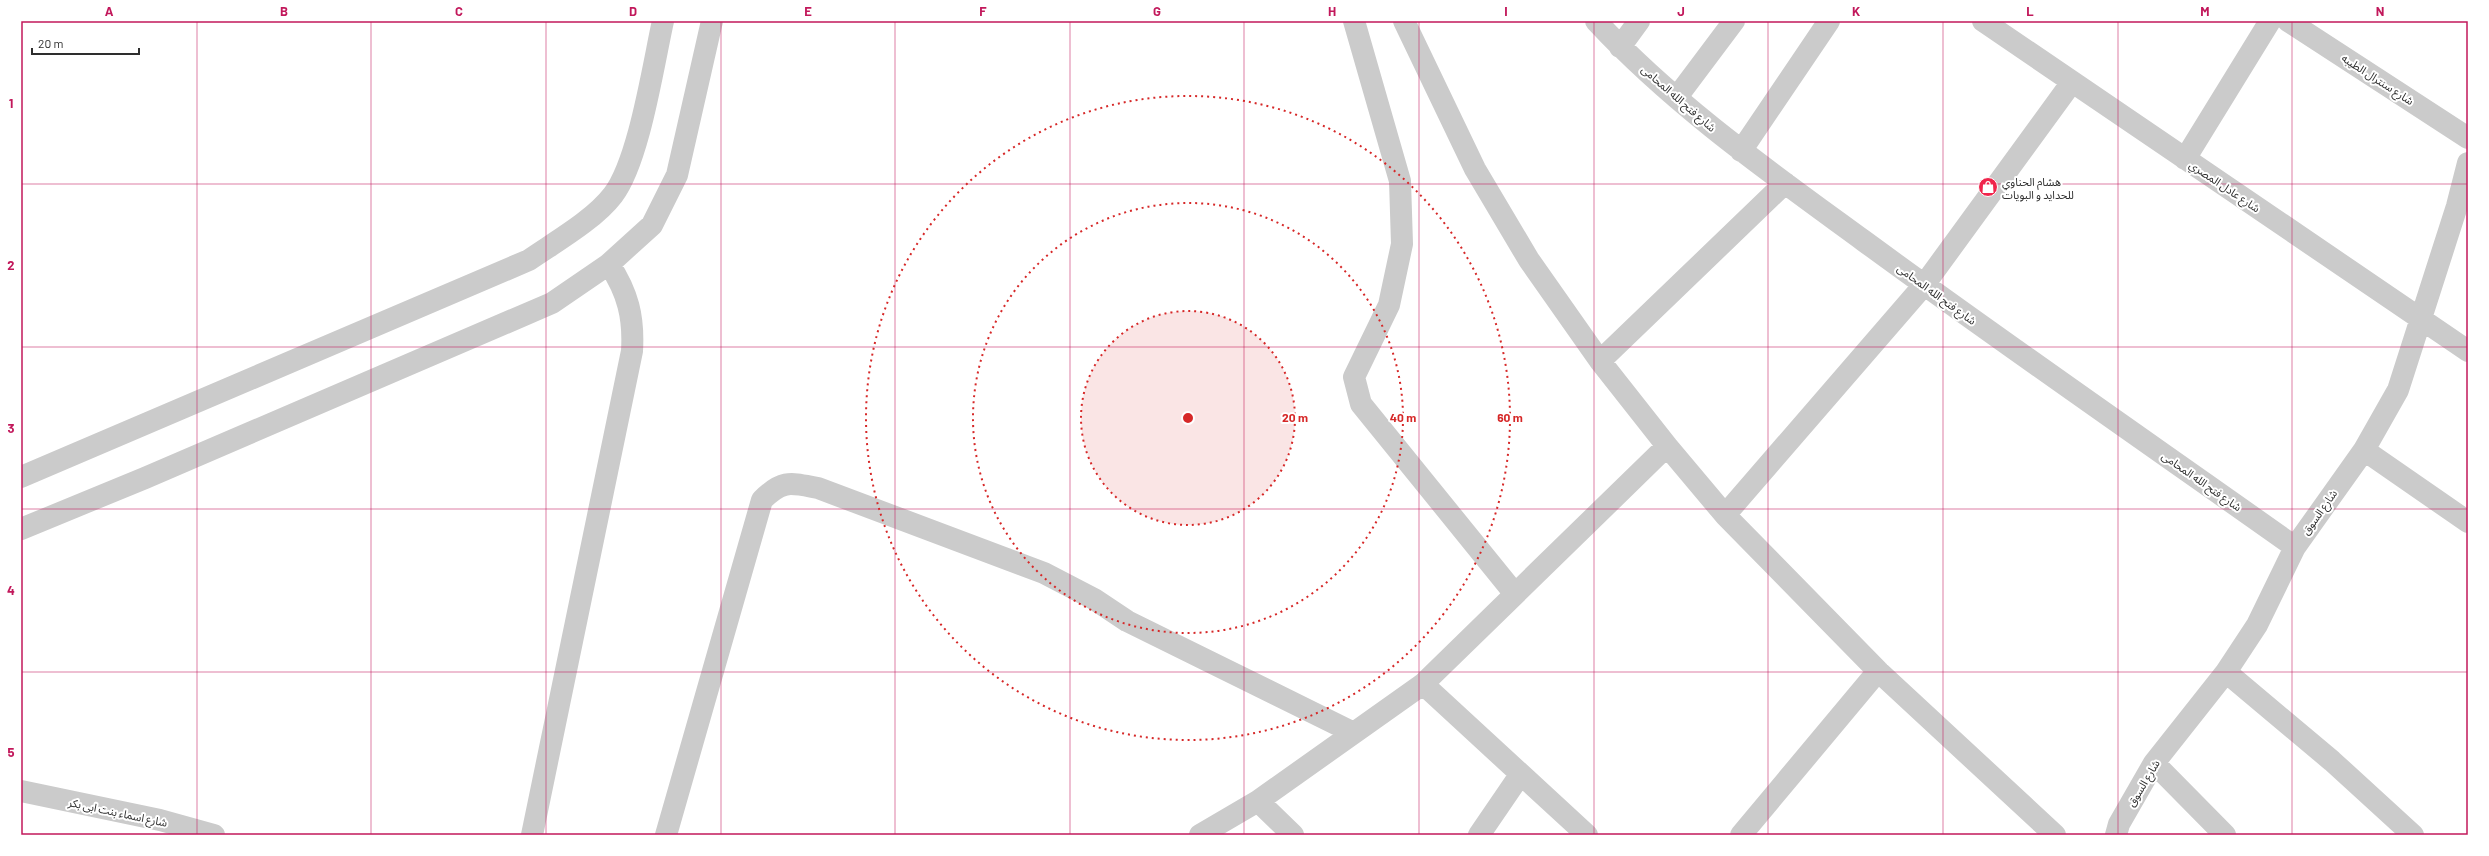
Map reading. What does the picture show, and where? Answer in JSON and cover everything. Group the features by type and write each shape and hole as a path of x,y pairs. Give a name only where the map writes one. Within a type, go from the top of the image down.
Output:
{"street":[{"path":"21,477 529,260 579,226 613,195 632,158 663,21"},
{"path":"21,529 145,478 552,302 609,264 652,225 677,175 712,21"},
{"path":"1354,21 1400,181 1402,244 1389,305 1357,369 1355,386 1361,404 1515,594"},
{"path":"1404,21 1475,169 1529,260 1600,361 1667,446 1725,515 1878,671 2055,835"},
{"name":"شارع فتح الله المحامى","path":"1596,21 1620,47 1741,151 1924,285 2295,547"},
{"path":"1620,47 1639,21"},
{"path":"1677,97 1734,21"},
{"path":"1741,151 1829,21"},
{"name":"شارع عادل المصري","path":"1983,21 2468,351"},
{"path":"2185,159 2270,21"},
{"name":"شارع سنترال الطيبه","path":"2288,21 2468,138"},
{"path":"1725,515 1924,285 2072,82"},
{"name":"شارع السوق","path":"2116,835 2119,824 2154,763 2226,672 2257,625 2295,547 2364,450 2398,390 2409,360 2419,319 2457,206 2468,163"},
{"path":"1600,361 1785,183"},
{"path":"532,835 632,351 633,328 630,305 622,283 609,264"},
{"path":"1200,835 1258,801 1423,684 1667,446"},
{"path":"2364,450 2468,522"},
{"path":"666,835 762,500 774,488 789,482 818,488 1044,573 1094,599 1127,621 1354,733"},
{"path":"1741,835 1878,671"},
{"path":"2226,672 2332,761 2413,835"},
{"path":"1423,684 1520,775 1587,835"},
{"path":"2154,763 2225,835"},
{"path":"1479,835 1520,775"},
{"name":"شارع اسماء بنت ابى بكر","path":"21,791 164,828 214,835"},
{"path":"1258,801 1293,835"}],"place":[{"name":"هشام الحناوي للحدايد و البويات","path":"1988,187"}]}
